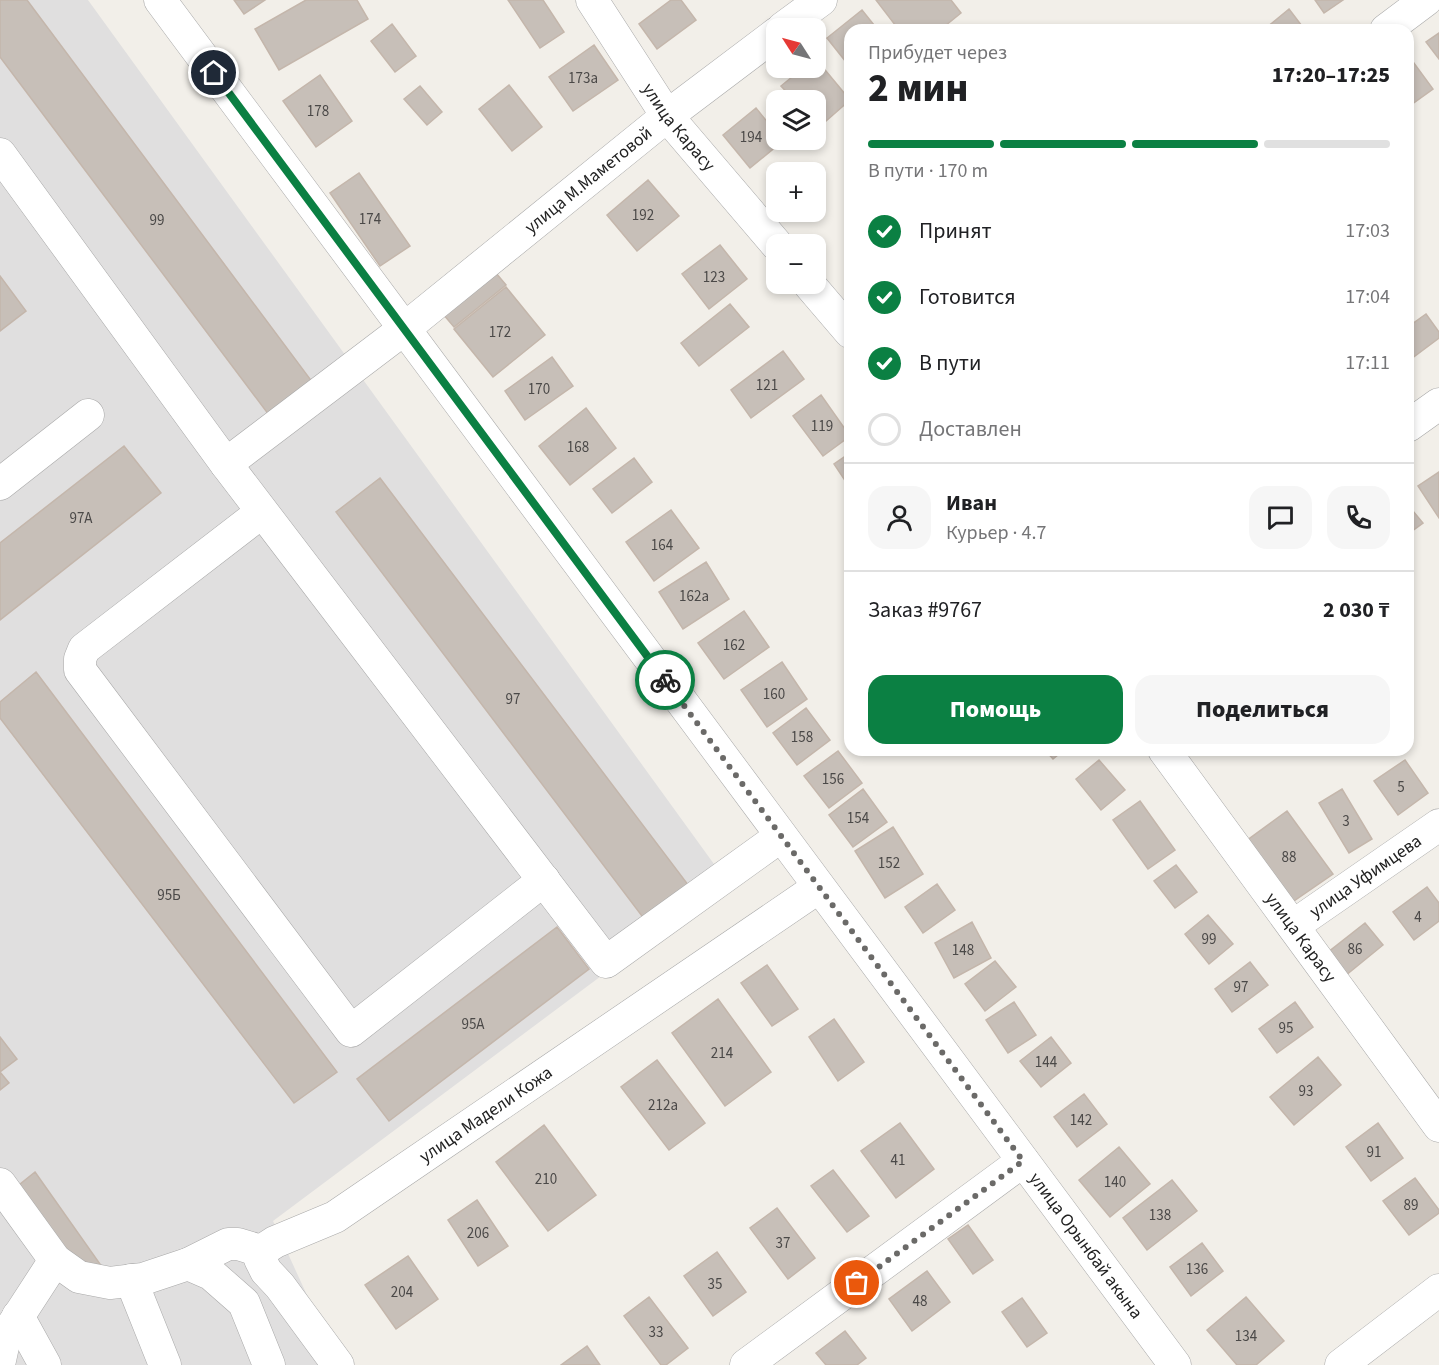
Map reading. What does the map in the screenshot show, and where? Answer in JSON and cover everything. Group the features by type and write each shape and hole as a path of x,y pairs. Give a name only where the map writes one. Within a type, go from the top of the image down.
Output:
{"street":[{"name":"улица Орынбай акына","path":"160,0 1175,1365"},
{"name":"улица Карасу","path":"592,0 668,116 768,234"},
{"path":"797,18 821,0"},
{"path":"1394,24 1426,0"},
{"name":"улица М.Маметовой","path":"226,465 404,329 668,116 766,41"},
{"path":"0,154 226,465 606,962 781,836"},
{"path":"818,294 844,325"},
{"path":"1414,422 1439,404"},
{"path":"0,484 88,415"},
{"path":"262,512 84,649 81,670 351,1031 544,880"},
{"name":"улица Карасу","path":"1168,756 1439,1126"},
{"name":"улица Уфимцева","path":"1293,926 1439,825"},
{"name":"улица Мадели Кожа","path":"261,1251 275,1242 335,1217 819,887"},
{"path":"746,1365 1023,1161"},
{"path":"0,1184 55,1260 80,1277 110,1283 142,1279 188,1264 228,1244 238,1244 261,1251 260,1259 266,1271 280,1286 338,1365"},
{"path":"0,1360 5,1337 55,1260"},
{"path":"188,1264 211,1274 244,1303 269,1365"},
{"path":"131,1280 165,1365"},
{"path":"1341,1365 1439,1290"},
{"path":"18,1316 45,1365"}],"shaded area":[{"path":"0,0 88,0 727,882 273,1221 339,1365 0,1365"}],"building":[{"path":"0,0 27,0 313,383 269,415 0,57"},
{"path":"234,0 265,0 244,14"},
{"path":"306,0 357,0 368,19 279,70 255,29"},
{"path":"508,0 543,0 564,32 540,48"},
{"path":"671,0 681,0 696,20 657,49 639,24"},
{"path":"876,0 951,0 961,13 947,24 894,24"},
{"path":"1315,0 1343,0 1324,13"},
{"path":"1289,9 1300,24 1271,24"},
{"path":"862,10 873,24 844,24"},
{"path":"392,24 416,56 395,72 371,41"},
{"path":"844,24 844,59 827,38"},
{"path":"1439,33 1439,59 1426,42"},
{"path":"594,45 618,80 573,111 549,77"},
{"path":"1414,63 1433,89 1414,103"},
{"path":"826,71 844,93 844,105 826,121 826,90 785,90 781,86 791,78 826,78"},
{"path":"320,75 352,121 316,147 283,101"},
{"path":"509,85 542,127 512,151 479,109"},
{"path":"420,86 442,112 427,125 404,99"},
{"path":"756,108 766,120 766,150 772,150 750,168 723,135"},
{"path":"359,173 410,246 380,266 330,193"},
{"path":"648,180 679,216 637,251 607,215"},
{"path":"720,245 747,279 709,309 682,274"},
{"path":"490,266 506,285 454,327 438,308"},
{"path":"0,276 26,311 0,331"},
{"path":"506,287 545,335 493,377 454,329"},
{"path":"730,304 749,327 699,366 681,343"},
{"path":"1426,314 1439,332 1439,338 1414,357 1414,323"},
{"path":"783,351 804,379 751,418 731,390"},
{"path":"552,357 573,386 525,420 505,391"},
{"path":"821,395 844,428 844,440 823,456 793,416"},
{"path":"586,408 616,448 570,485 539,446"},
{"path":"124,446 161,493 0,620 0,543"},
{"path":"844,457 844,479 834,464"},
{"path":"634,458 652,482 612,513 593,489"},
{"path":"1439,472 1439,518 1418,486"},
{"path":"380,478 689,886 645,920 336,512"},
{"path":"671,510 699,548 654,581 626,542"},
{"path":"1414,512 1423,523 1414,530"},
{"path":"706,562 729,599 683,629 659,592"},
{"path":"744,611 769,647 724,679 698,643"},
{"path":"782,662 807,699 767,727 741,690"},
{"path":"36,672 337,1072 294,1103 0,718 0,702"},
{"path":"806,708 830,740 797,765 773,733"},
{"path":"838,751 862,783 829,808 804,776"},
{"path":"1099,760 1125,790 1101,810 1076,779"},
{"path":"1405,760 1428,793 1398,815 1374,781"},
{"path":"863,789 887,822 853,847 829,815"},
{"path":"1342,789 1372,839 1349,853 1319,803"},
{"path":"1140,801 1175,850 1148,869 1113,820"},
{"path":"1287,811 1333,874 1291,903 1246,841"},
{"path":"893,827 923,874 885,898 855,851"},
{"path":"1176,865 1197,892 1175,908 1154,881"},
{"path":"937,884 955,910 923,933 905,907"},
{"path":"1427,887 1439,903 1439,921 1414,940 1393,912"},
{"path":"1208,915 1233,944 1209,964 1185,934"},
{"path":"972,922 991,958 954,978 935,943"},
{"path":"1365,923 1383,945 1345,976 1327,953"},
{"path":"557,927 589,969 389,1121 357,1079"},
{"path":"995,961 1016,987 985,1011 965,984"},
{"path":"1250,962 1268,985 1232,1012 1215,989"},
{"path":"767,965 798,1009 772,1026 741,983"},
{"path":"718,999 771,1072 725,1106 672,1033"},
{"path":"1014,1002 1036,1035 1008,1053 986,1020"},
{"path":"1295,1002 1313,1027 1277,1053 1259,1029"},
{"path":"834,1019 864,1062 838,1081 809,1037"},
{"path":"0,1037 17,1059 0,1072"},
{"path":"1051,1037 1071,1063 1041,1087 1020,1061"},
{"path":"1318,1057 1341,1085 1294,1125 1270,1097"},
{"path":"657,1060 705,1123 669,1150 621,1087"},
{"path":"0,1072 9,1083 0,1090"},
{"path":"1084,1094 1107,1124 1077,1147 1054,1117"},
{"path":"900,1123 934,1169 896,1198 861,1151"},
{"path":"1378,1123 1403,1158 1371,1181 1346,1147"},
{"path":"544,1125 596,1195 548,1231 496,1162"},
{"path":"1119,1147 1150,1184 1110,1217 1079,1180"},
{"path":"833,1170 869,1216 847,1232 811,1186"},
{"path":"35,1172 107,1274 67,1266 14,1189"},
{"path":"1415,1178 1439,1213 1409,1235 1383,1201"},
{"path":"1172,1180 1197,1211 1147,1250 1123,1218"},
{"path":"477,1200 508,1246 478,1266 448,1220"},
{"path":"777,1208 815,1258 788,1279 750,1228"},
{"path":"968,1225 993,1260 973,1274 948,1239"},
{"path":"1202,1243 1223,1271 1191,1296 1170,1267"},
{"path":"717,1252 746,1292 713,1316 684,1276"},
{"path":"408,1256 438,1299 396,1329 365,1285"},
{"path":"927,1271 950,1302 912,1331 889,1299"},
{"path":"649,1297 688,1348 666,1365 661,1365 624,1316"},
{"path":"1246,1297 1284,1341 1256,1365 1237,1365 1207,1330"},
{"path":"1022,1298 1047,1333 1027,1347 1002,1312"},
{"path":"845,1331 866,1358 857,1365 826,1365 816,1353"},
{"path":"587,1346 600,1365 561,1365"}],"way so far":[{"path":"665,680 1023,1161 857,1283"}],"route":[{"path":"214,73 665,680"}]}
